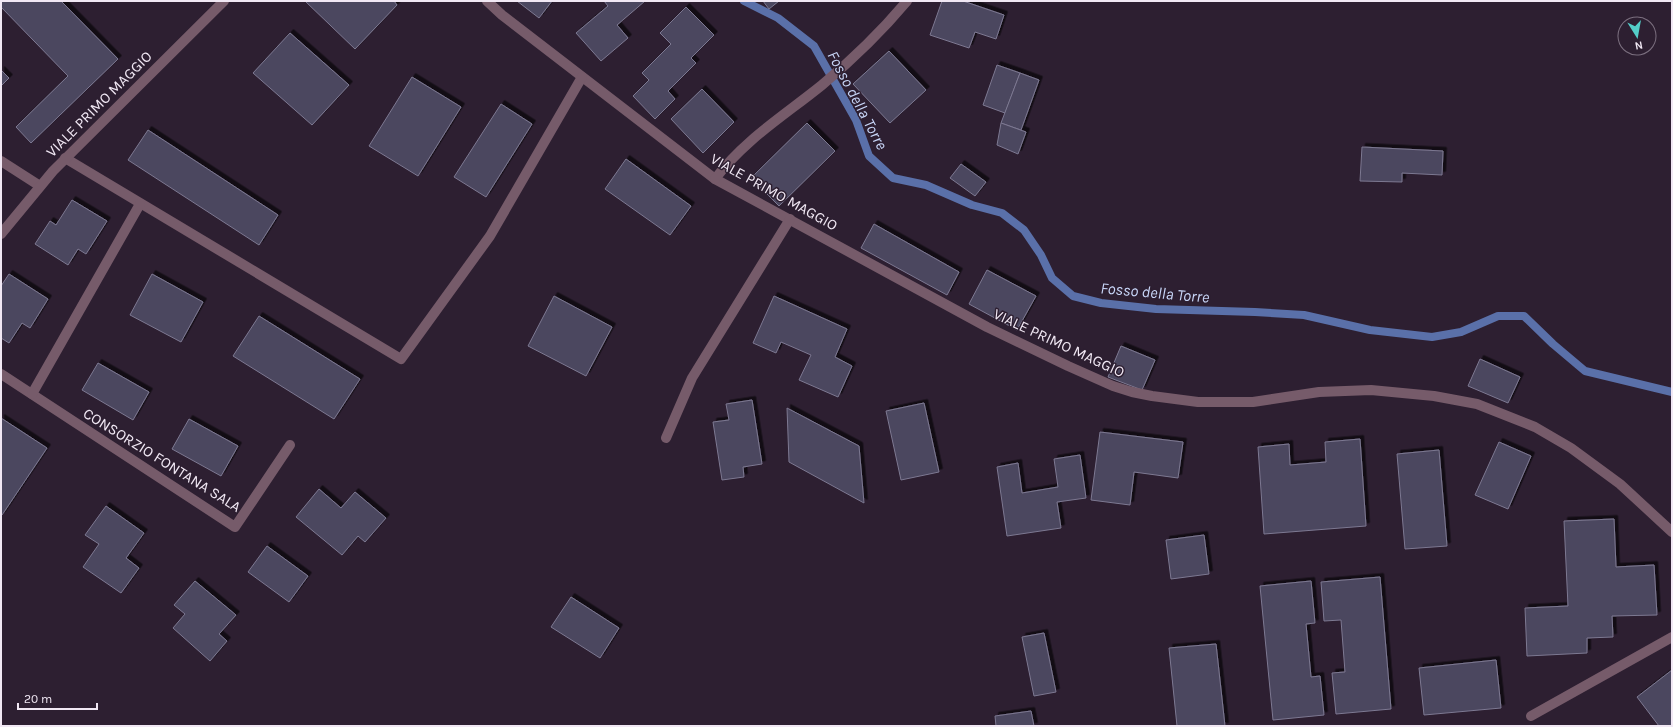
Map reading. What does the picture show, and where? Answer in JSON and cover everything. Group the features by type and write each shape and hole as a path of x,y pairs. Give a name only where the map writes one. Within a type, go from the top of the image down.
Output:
{"street":[{"name":"VIALE PRIMO MAGGIO","path":"1,234 40,186 66,158 224,1"},
{"name":"VIALE PRIMO MAGGIO","path":"487,1 502,15 715,179 987,326 1068,366 1113,386 1132,392 1192,401 1235,402 1269,400 1319,392 1371,390 1427,395 1477,404 1535,427 1571,448 1620,484 1672,532"},
{"path":"715,179 735,155 751,140 822,85 869,44 907,1"},
{"path":"66,158 140,204 401,359 490,236 582,77"},
{"path":"1,161 40,186"},
{"path":"32,394 140,204"},
{"path":"666,438 692,378 790,219"},
{"name":"CONSORZIO FONTANA SALA","path":"1,374 235,527 290,445"},
{"path":"1531,716 1672,637"}],"building":[{"path":"1,1 61,1 118,59 31,143 16,127 68,76 1,7"},
{"path":"305,1 394,1 397,5 355,49"},
{"path":"517,1 552,1 539,18"},
{"path":"604,1 645,1 617,25 628,38 601,61 576,33 608,6"},
{"path":"763,1 779,1 769,9"},
{"path":"942,1 963,1 1004,15 996,39 975,32 969,48 930,35"},
{"path":"686,7 714,35 691,58 696,63 668,91 675,99 655,119 633,96 649,80 642,73 671,44 660,33"},
{"path":"290,33 349,85 312,125 253,73"},
{"path":"889,51 926,90 890,123 853,84"},
{"path":"997,65 1020,73 1005,113 983,105"},
{"path":"1,70 9,78 1,86"},
{"path":"1020,73 1039,80 1021,130 1001,123"},
{"path":"412,77 461,107 418,176 369,146"},
{"path":"702,89 734,122 703,153 671,119"},
{"path":"501,104 532,124 486,197 454,177"},
{"path":"807,123 835,151 779,206 751,178"},
{"path":"1001,123 1026,132 1018,154 997,145"},
{"path":"148,130 278,215 259,245 128,160"},
{"path":"1362,147 1443,151 1442,175 1402,173 1402,182 1360,181"},
{"path":"626,159 691,206 670,235 605,189"},
{"path":"961,164 986,182 975,196 950,178"},
{"path":"72,200 107,221 86,254 78,249 68,265 35,244 50,221 56,225"},
{"path":"874,224 959,272 947,295 861,248"},
{"path":"987,270 1036,296 1017,330 969,304"},
{"path":"9,274 48,299 30,328 22,323 9,343 1,338 1,286"},
{"path":"152,274 203,302 181,342 130,315"},
{"path":"554,296 612,327 586,376 528,346"},
{"path":"774,296 847,329 835,357 852,366 838,397 799,380 811,355 781,342 776,353 753,343"},
{"path":"259,316 360,379 334,419 233,356"},
{"path":"1121,346 1155,360 1142,390 1108,377"},
{"path":"1480,359 1520,377 1508,403 1468,386"},
{"path":"98,363 149,392 133,420 82,390"},
{"path":"752,400 762,464 743,467 744,477 722,480 713,422 729,420 726,404"},
{"path":"924,403 939,472 901,480 886,411"},
{"path":"787,408 859,446 864,503 789,462"},
{"path":"1,418 47,448 2,515 1,515"},
{"path":"189,419 238,446 221,476 172,449"},
{"path":"1100,432 1183,442 1178,478 1134,472 1130,505 1091,500"},
{"path":"1360,439 1366,526 1264,534 1258,447 1289,444 1290,465 1326,462 1325,442"},
{"path":"1499,442 1531,456 1508,509 1475,495"},
{"path":"1439,450 1447,546 1405,549 1397,454"},
{"path":"1080,455 1086,498 1057,502 1061,528 1007,536 997,467 1018,463 1022,493 1058,487 1054,459"},
{"path":"319,489 341,508 355,492 386,518 365,542 358,536 342,555 296,517"},
{"path":"106,506 144,533 126,558 139,568 121,593 83,567 99,544 85,535"},
{"path":"1614,519 1616,567 1654,565 1657,615 1612,616 1613,637 1587,638 1587,653 1527,656 1525,608 1568,606 1564,521"},
{"path":"1204,535 1209,574 1171,579 1166,540"},
{"path":"267,546 308,576 289,602 248,572"},
{"path":"1380,577 1391,709 1336,714 1332,673 1345,672 1341,620 1324,621 1321,582"},
{"path":"195,581 236,615 219,634 227,641 210,661 173,628 185,614 174,605"},
{"path":"1311,581 1315,623 1306,624 1311,677 1320,676 1324,715 1273,720 1260,586"},
{"path":"571,597 619,628 600,658 551,627"},
{"path":"1044,633 1056,692 1034,696 1022,637"},
{"path":"1216,644 1225,726 1177,726 1169,648"},
{"path":"1496,660 1501,708 1424,715 1419,668"},
{"path":"1672,670 1672,726 1659,726 1637,697"},
{"path":"1031,711 1034,726 996,726 995,716"}],"waterway":[{"name":"Fosso della Torre","path":"744,1 778,18 814,46 856,120 869,156 893,178 926,185 972,205 1002,213 1024,230 1041,255 1052,278 1073,296 1101,303 1156,309 1304,315 1370,330 1432,337 1461,332 1498,316 1524,316 1553,344 1585,371 1672,392"}]}
